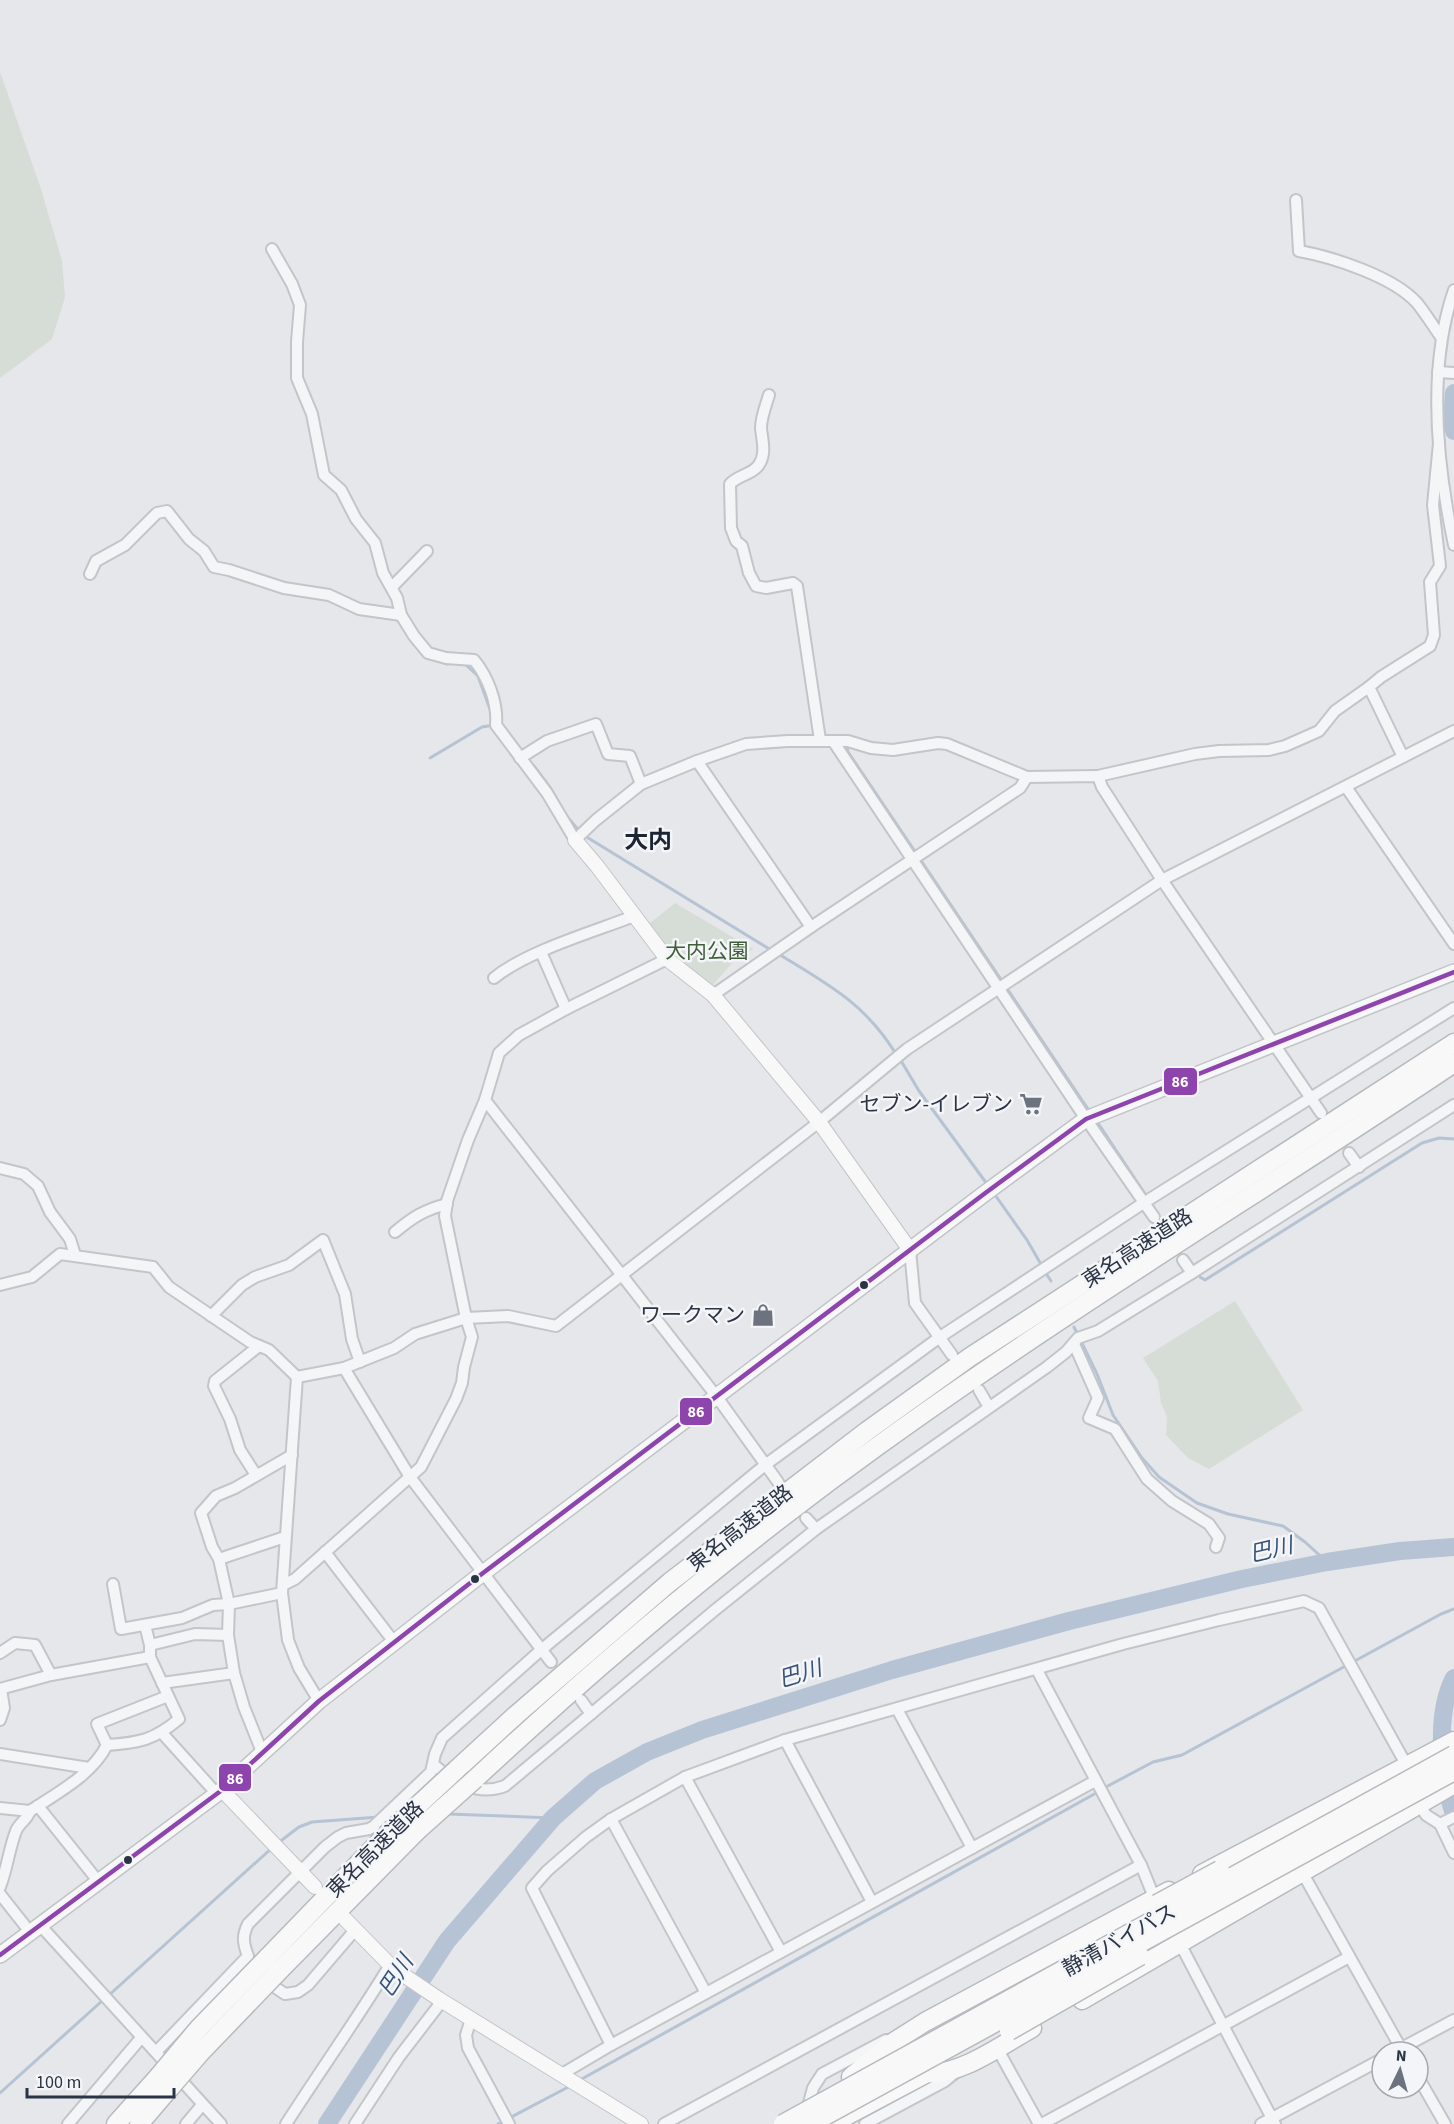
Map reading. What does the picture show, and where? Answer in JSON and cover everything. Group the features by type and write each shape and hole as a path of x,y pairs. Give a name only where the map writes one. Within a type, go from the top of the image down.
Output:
{"highway":[{"name":"東名高速道路","path":"116,2124 201,2052 380,1830 456,1770 524,1707 670,1582 867,1431 989,1345 1454,1043"},
{"name":"東名高速道路","path":"273,1965 418,1830 597,1669 759,1535 878,1446 1084,1304 1454,1063"},
{"path":"774,2124 977,2003 1234,1863 1335,1812 1454,1741"},
{"name":"静清バイパス","path":"783,2124 1402,1774 1454,1755"},
{"name":"静清バイパス","path":"810,2124 1419,1797 1454,1771"},
{"path":"851,2078 872,2058 915,2028 1154,1899 1402,1774"},
{"path":"831,2124 1009,2031 1365,1830 1419,1797 1454,1784"},
{"path":"927,2073 938,2074 963,2066 997,2048 1302,1872 1419,1797"},
{"name":"東名高速道路","path":"139,2124 163,2083"}],"main road":[{"path":"0,1954 220,1792 320,1701 483,1573 1086,1119 1454,972"}],"street":[{"path":"1296,200 1299,251 1357,268 1397,286 1416,302 1441,337"},
{"path":"272,249 292,284 300,305 297,378 312,414 324,475 341,490 356,519 375,543 383,573 398,597 401,615 414,636 428,652 447,658 474,660 481,668 497,714 496,725 548,793 575,840 668,959 713,995 819,1122 910,1250 915,1303 952,1355"},
{"path":"575,840 641,784 746,744 820,740 848,741 871,748 893,750 938,743 963,749 1027,777 1098,776 1195,754 1269,750 1286,746 1319,731 1335,711 1370,687 1381,676 1430,646 1434,634 1430,582 1440,566 1433,504 1445,372 1441,337 1454,290"},
{"path":"769,394 761,427 764,442 761,461 757,468 733,480 730,484 731,528 736,541 742,546 749,573 756,586 766,588 793,583 797,586 820,740"},
{"path":"1439,443 1454,545"},
{"path":"90,574 96,561 125,545 157,513 166,511 189,539 204,551 214,567 284,588 329,595 359,609 401,615"},
{"path":"392,587 427,551"},
{"path":"1370,687 1403,757"},
{"path":"519,758 547,741 596,724 608,754 630,756 641,784"},
{"path":"297,1377 344,1368 394,1348 415,1334 466,1318 508,1316 556,1326 819,1122 907,1049 1162,880 1454,731"},
{"path":"833,741 1154,1217"},
{"path":"697,761 811,927"},
{"path":"1098,776 1102,787 1162,880 1321,1113"},
{"path":"713,995 1020,788 1027,777"},
{"path":"1346,788 1454,944"},
{"path":"494,978 506,968 541,952 634,916"},
{"path":"541,952 566,1009"},
{"path":"112,1584 121,1629 182,1618 213,1605 229,1604 283,1589 421,1467 456,1400 472,1337 447,1228 447,1204 500,1053 519,1035 566,1009 668,959"},
{"path":"355,1930 308,1985 298,1992 285,1994 276,1988 248,1956 243,1944 243,1934 248,1924 325,1847 346,1833 369,1829 380,1830 396,1807 427,1777 434,1765 435,1754 442,1738 541,1650 765,1465 940,1337 1145,1202 1454,1008"},
{"path":"485,1100 717,1397 778,1482"},
{"path":"434,1765 444,1774 474,1789 495,1790 505,1786 715,1610 816,1529 1047,1367 1080,1339 1192,1273 1454,1105"},
{"path":"1349,1153 1359,1167"},
{"path":"0,1168 24,1174 38,1186 50,1212 70,1239 75,1255"},
{"path":"395,1232 414,1216 447,1204"},
{"path":"211,1316 242,1285 255,1277 289,1265 323,1240 345,1294 352,1339 360,1362"},
{"path":"0,1285 32,1277 60,1254 153,1267 169,1287 211,1316 269,1350 297,1377 283,1589 288,1640 298,1668 320,1701"},
{"path":"1183,1260 1192,1273"},
{"path":"1080,1339 1098,1398 1089,1418 1114,1429 1147,1479 1172,1501 1209,1524 1219,1538 1216,1547"},
{"path":"256,1475 240,1450 230,1419 214,1386 215,1381 259,1346"},
{"path":"344,1368 410,1477 551,1662"},
{"path":"979,1390 989,1407"},
{"path":"262,1752 244,1707 234,1673 228,1635 229,1604 219,1559 212,1547 201,1513 216,1496 292,1455"},
{"path":"806,1518 816,1529"},
{"path":"219,1559 285,1537"},
{"path":"325,1552 394,1642"},
{"path":"610,2045 532,1888 586,1837 611,1819 685,1777 785,1740 1134,1642 1304,1601 1319,1608 1402,1774 1419,1797 1426,1815 1446,1821 1454,1853"},
{"path":"107,1745 135,1743 162,1733 179,1719 150,1657 150,1645 145,1625"},
{"path":"150,1645 195,1634 228,1635"},
{"path":"0,1653 15,1643 35,1645 51,1675"},
{"path":"0,1720 4,1708 0,1689 51,1675 150,1657"},
{"path":"1037,1670 1141,1864 1154,1899 1274,2121"},
{"path":"162,1683 234,1673"},
{"path":"107,1745 98,1724 168,1696"},
{"path":"581,1700 591,1714"},
{"path":"897,1709 972,1848"},
{"path":"162,1733 315,1887"},
{"path":"785,1740 872,1902"},
{"path":"0,1887 6,1873 17,1828 34,1809 65,1788 100,1758 107,1745"},
{"path":"0,1754 89,1768"},
{"path":"685,1777 781,1952"},
{"path":"562,2074 610,2045 1095,1781"},
{"path":"0,1808 34,1809 98,1881"},
{"path":"611,1819 706,1993"},
{"path":"664,2124 1141,1864"},
{"path":"1302,1872 1394,2040"},
{"path":"0,1894 156,2052 221,2124"},
{"path":"345,1919 391,1967 440,2000 641,2124"},
{"path":"156,2052 248,1956"},
{"path":"997,2048 1041,2124 1349,1957"},
{"path":"286,2124 391,1967"},
{"path":"355,2124 440,2000"},
{"path":"471,2019 466,2035 468,2048 509,2124"},
{"path":"1419,2040 1454,2020"},
{"path":"809,2103 813,2088 822,2074 881,2042 915,2028"},
{"path":"68,2124 141,2038"},
{"path":"865,2124 945,2081 963,2066"},
{"path":"1261,2124 1274,2121 1370,2066"},
{"path":"1430,2098 1445,2124"},
{"path":"186,2124 202,2105"}],"green space":[{"path":"0,72 41,189 62,261 65,297 52,339 0,378"},
{"name":"大内公園","path":"675,903 753,949 734,961 711,987 671,956 649,924"},
{"path":"1235,1301 1303,1410 1209,1469 1188,1458 1166,1435 1167,1417 1161,1403 1158,1381 1143,1358"}],"waterway":[{"path":"1454,393 1452,417 1454,431"},
{"path":"430,658 447,664 452,663"},
{"path":"465,664 478,676 491,712"},
{"path":"430,758 482,727 494,725"},
{"path":"847,747 848,752 916,853"},
{"path":"534,766 559,803"},
{"path":"565,814 580,832"},
{"path":"585,836 771,950"},
{"path":"920,859 1090,1112"},
{"path":"777,953 828,985 857,1007 884,1036 896,1054"},
{"path":"900,1059 919,1091 987,1184"},
{"path":"1096,1120 1147,1197"},
{"path":"1200,1277 1205,1280 1422,1143 1439,1138 1454,1139"},
{"path":"993,1192 1027,1240 1042,1266"},
{"path":"1045,1272 1051,1281"},
{"path":"1074,1327 1097,1374 1113,1415 1142,1458 1159,1477 1197,1503 1228,1514 1283,1526 1327,1562"},
{"name":"巴川","path":"327,2124 447,1941 553,1818 595,1781 647,1752 702,1730 892,1670 1069,1621 1242,1579 1327,1562 1400,1551 1454,1547"},
{"path":"1104,1788 1153,1762 1182,1755 1454,1609"},
{"path":"1454,1678 1444,1709 1442,1727 1443,1764 1454,1814"},
{"path":"580,2080 1098,1792"},
{"path":"448,1814 553,1818"},
{"path":"278,1843 299,1827 312,1822 379,1817"},
{"path":"108,1996 273,1847"},
{"path":"0,2093 103,2000"},
{"path":"498,2124 572,2085"}],"transit line":[{"name":"86","path":"0,1955 222,1790 319,1701 483,1573 1086,1119 1454,972"}],"place":[{"name":"セブン-イレブン","path":"1031,1104"},
{"name":"ワークマン","path":"763,1315"}],"district":[{"name":"大内","path":"648,840"}]}
